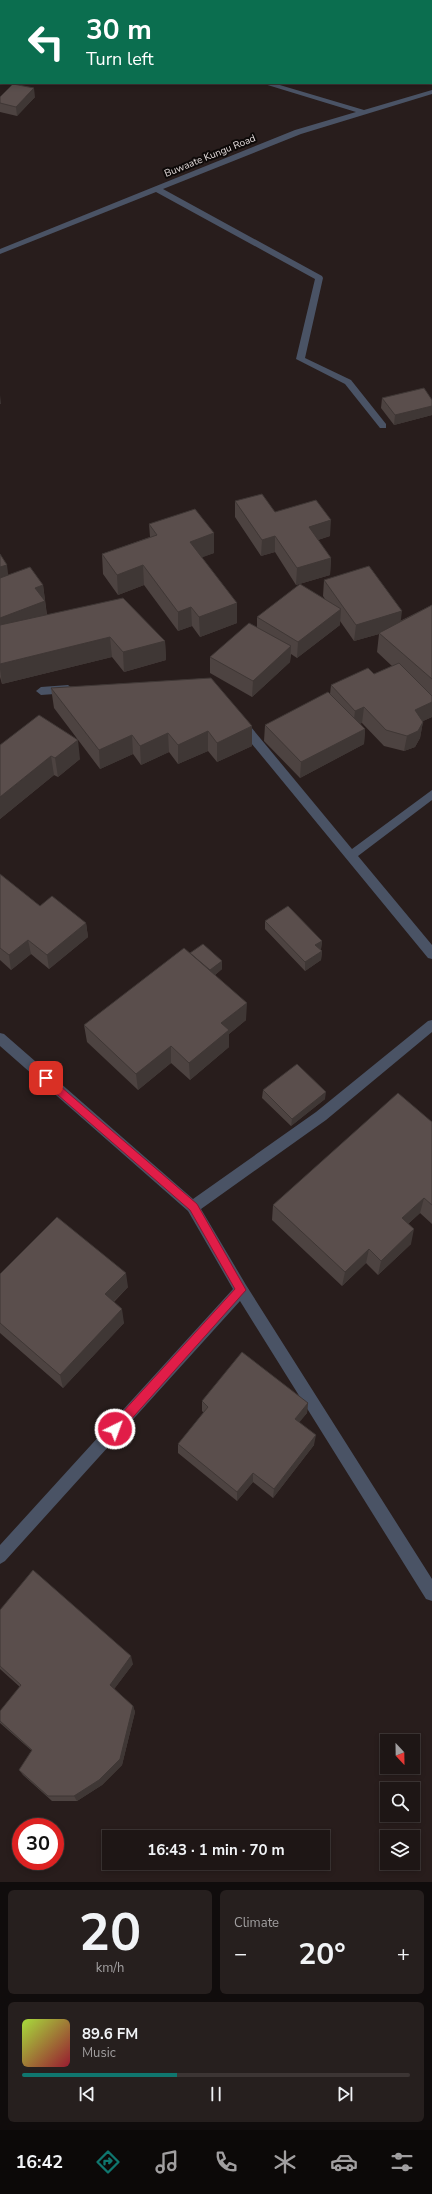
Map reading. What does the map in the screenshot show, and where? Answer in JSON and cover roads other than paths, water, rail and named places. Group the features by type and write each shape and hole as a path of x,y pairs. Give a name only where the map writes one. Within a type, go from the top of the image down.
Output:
{"street":[{"path":"268,84 363,112"},
{"name":"Buwaate Kungu Road","path":"0,252 298,132 432,92"},
{"path":"156,189 319,278 300,359 348,382 383,426"},
{"path":"41,691 80,689"},
{"path":"236,716 432,954"},
{"path":"350,856 432,794"},
{"path":"193,1207 321,1116 432,1026"},
{"path":"0,1038 193,1207 241,1290 432,1593"},
{"path":"0,1556 241,1290"}]}
